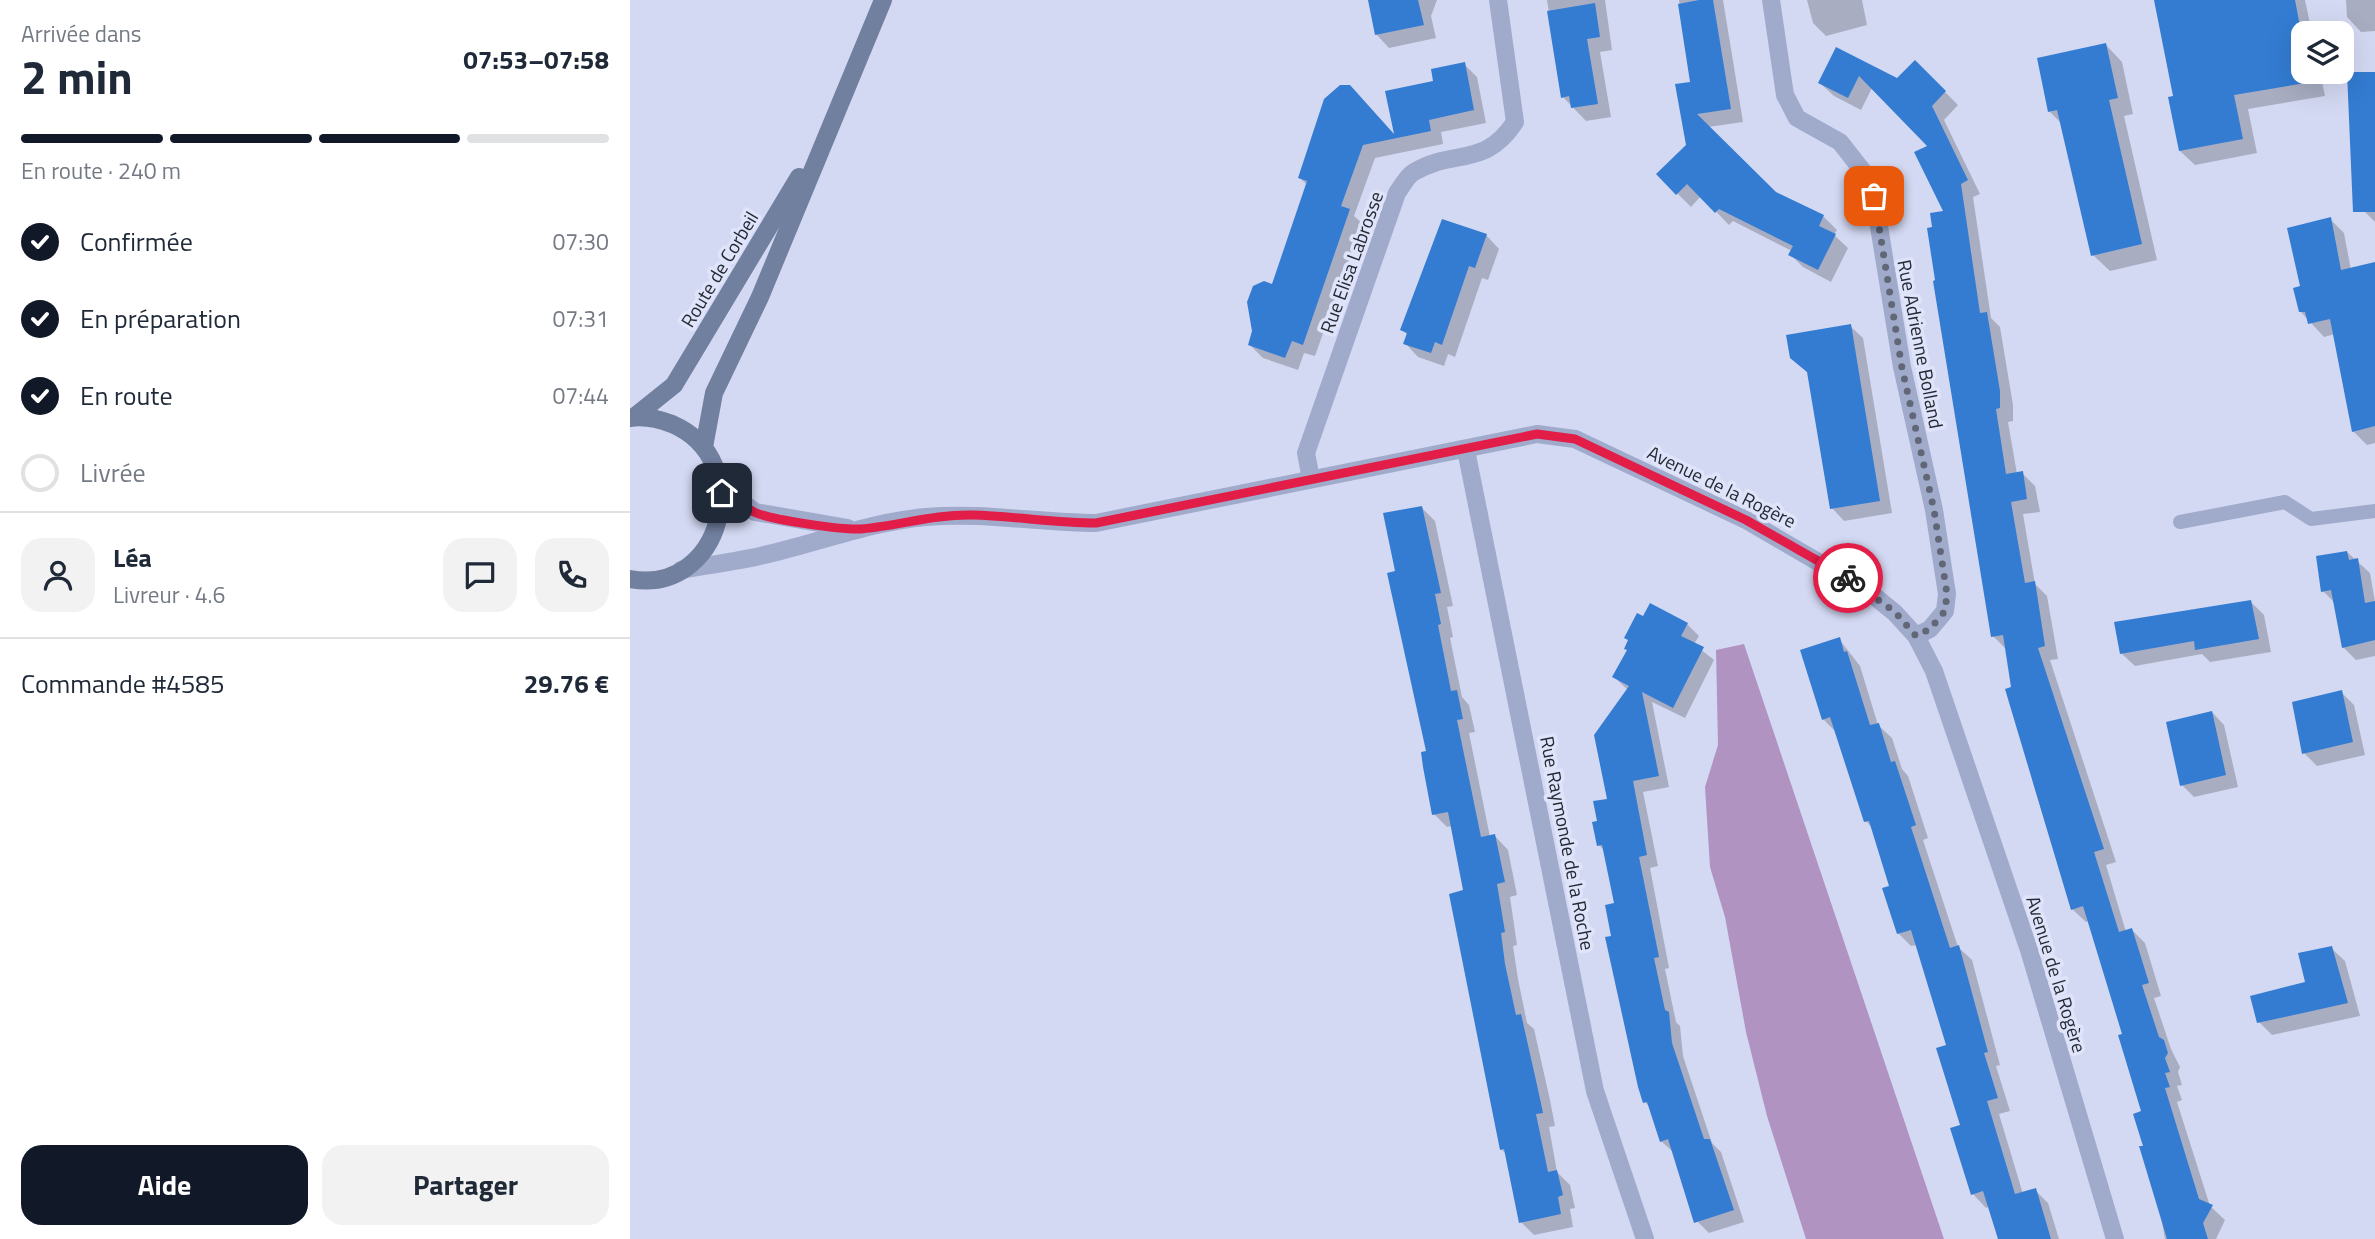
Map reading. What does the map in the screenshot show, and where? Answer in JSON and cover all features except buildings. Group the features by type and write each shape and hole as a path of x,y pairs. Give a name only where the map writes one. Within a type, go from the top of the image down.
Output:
{"street":[{"name":"Route de Corbeil","path":"704,447 715,393 760,297 883,0"},
{"name":"Rue Elisa Labrosse","path":"1311,479 1306,453 1397,193 1412,173 1480,152 1502,141 1515,122 1498,0"},
{"name":"Rue Adrienne Bolland","path":"1771,0 1785,95 1797,118 1840,142 1862,170 1874,196 1902,368 1934,510 1947,594 1945,611 1930,629 1916,636"},
{"name":"Route de Corbeil","path":"632,418 674,385 827,131"},
{"path":"630,579 660,578 681,570 699,556 712,537 721,516 722,493 717,469 704,447 685,429 660,419 632,418"},
{"name":"Avenue de la Rogère","path":"681,570 761,556 859,529 924,517 973,515 1046,523 1096,523 1537,434 1575,439 1790,543 1868,591 1895,612 1916,636 1934,671 2029,950 2115,1239"},
{"name":"Rue Raymonde de la Roche","path":"1466,450 1595,1091 1646,1239"},
{"name":"Avenue de la Rogère","path":"722,493 739,500 755,512 778,519 859,529"}],"lane":[{"path":"2180,522 2285,502 2311,519 2375,511"}],"shaded area":[{"path":"1744,644 1944,1239 1806,1239 1767,1116 1746,1032 1725,917 1710,867 1705,787 1718,745 1716,650"}],"way so far":[{"path":"1848,578 1895,612 1916,636 1930,629 1945,611 1947,594 1934,510 1902,368 1874,196"}],"route":[{"path":"722,493 739,500 755,512 778,519 859,529 924,517 973,515 1046,523 1096,523 1537,434 1575,439 1746,520 1848,578"}]}
